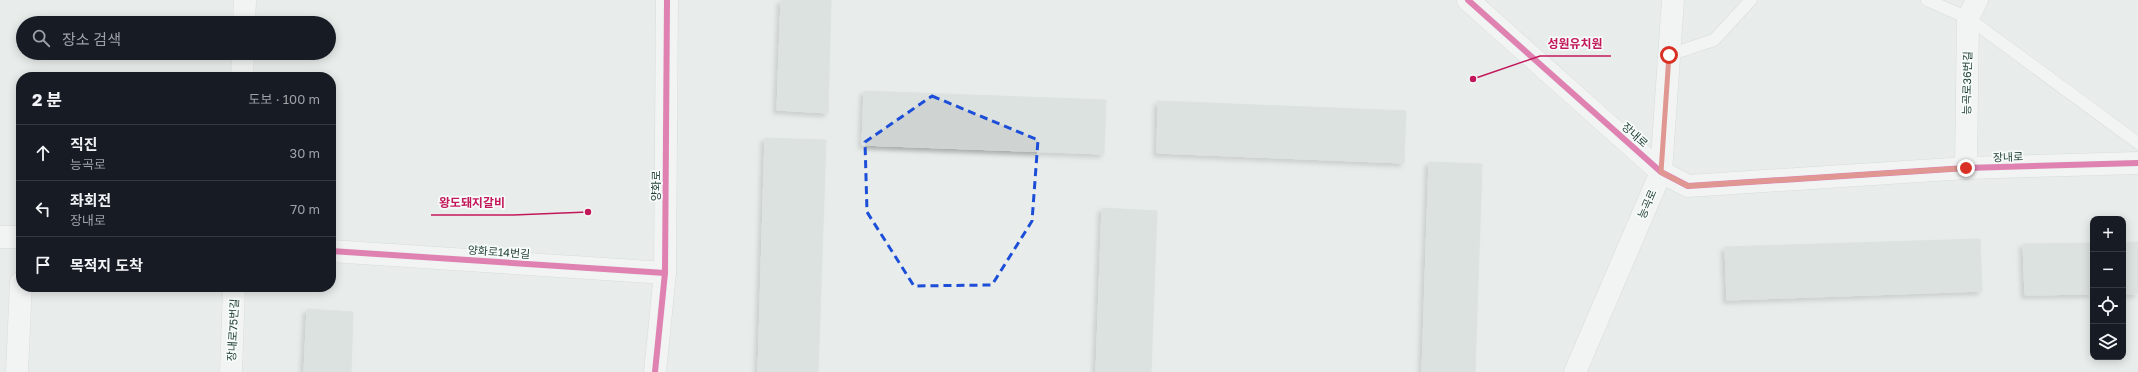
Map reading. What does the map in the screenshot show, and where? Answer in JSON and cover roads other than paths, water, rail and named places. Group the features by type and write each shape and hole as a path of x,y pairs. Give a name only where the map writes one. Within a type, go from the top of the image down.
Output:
{"street":[{"path":"244,16 245,0"},
{"name":"양화로","path":"655,372 665,273 666,0"},
{"name":"장내로","path":"1468,0 1661,172 1688,186 1966,168 2138,163"},
{"name":"능곡로","path":"1575,372 1661,172 1673,0"},
{"name":"능곡로36번길","path":"1966,168 1973,9"},
{"path":"242,72 243,60"},
{"path":"0,237 16,237"},
{"name":"양화로14번길","path":"336,251 665,273"},
{"path":"17,372 21,292"},
{"name":"장내로75번길","path":"231,372 234,292"}],"lane":[{"path":"1669,55 1714,40 1751,0"},
{"path":"1927,0 1973,9 2138,143"}],"place":[{"name":"성원유치원","path":"1473,79"},
{"name":"왕도돼지갈비","path":"588,212"}]}
